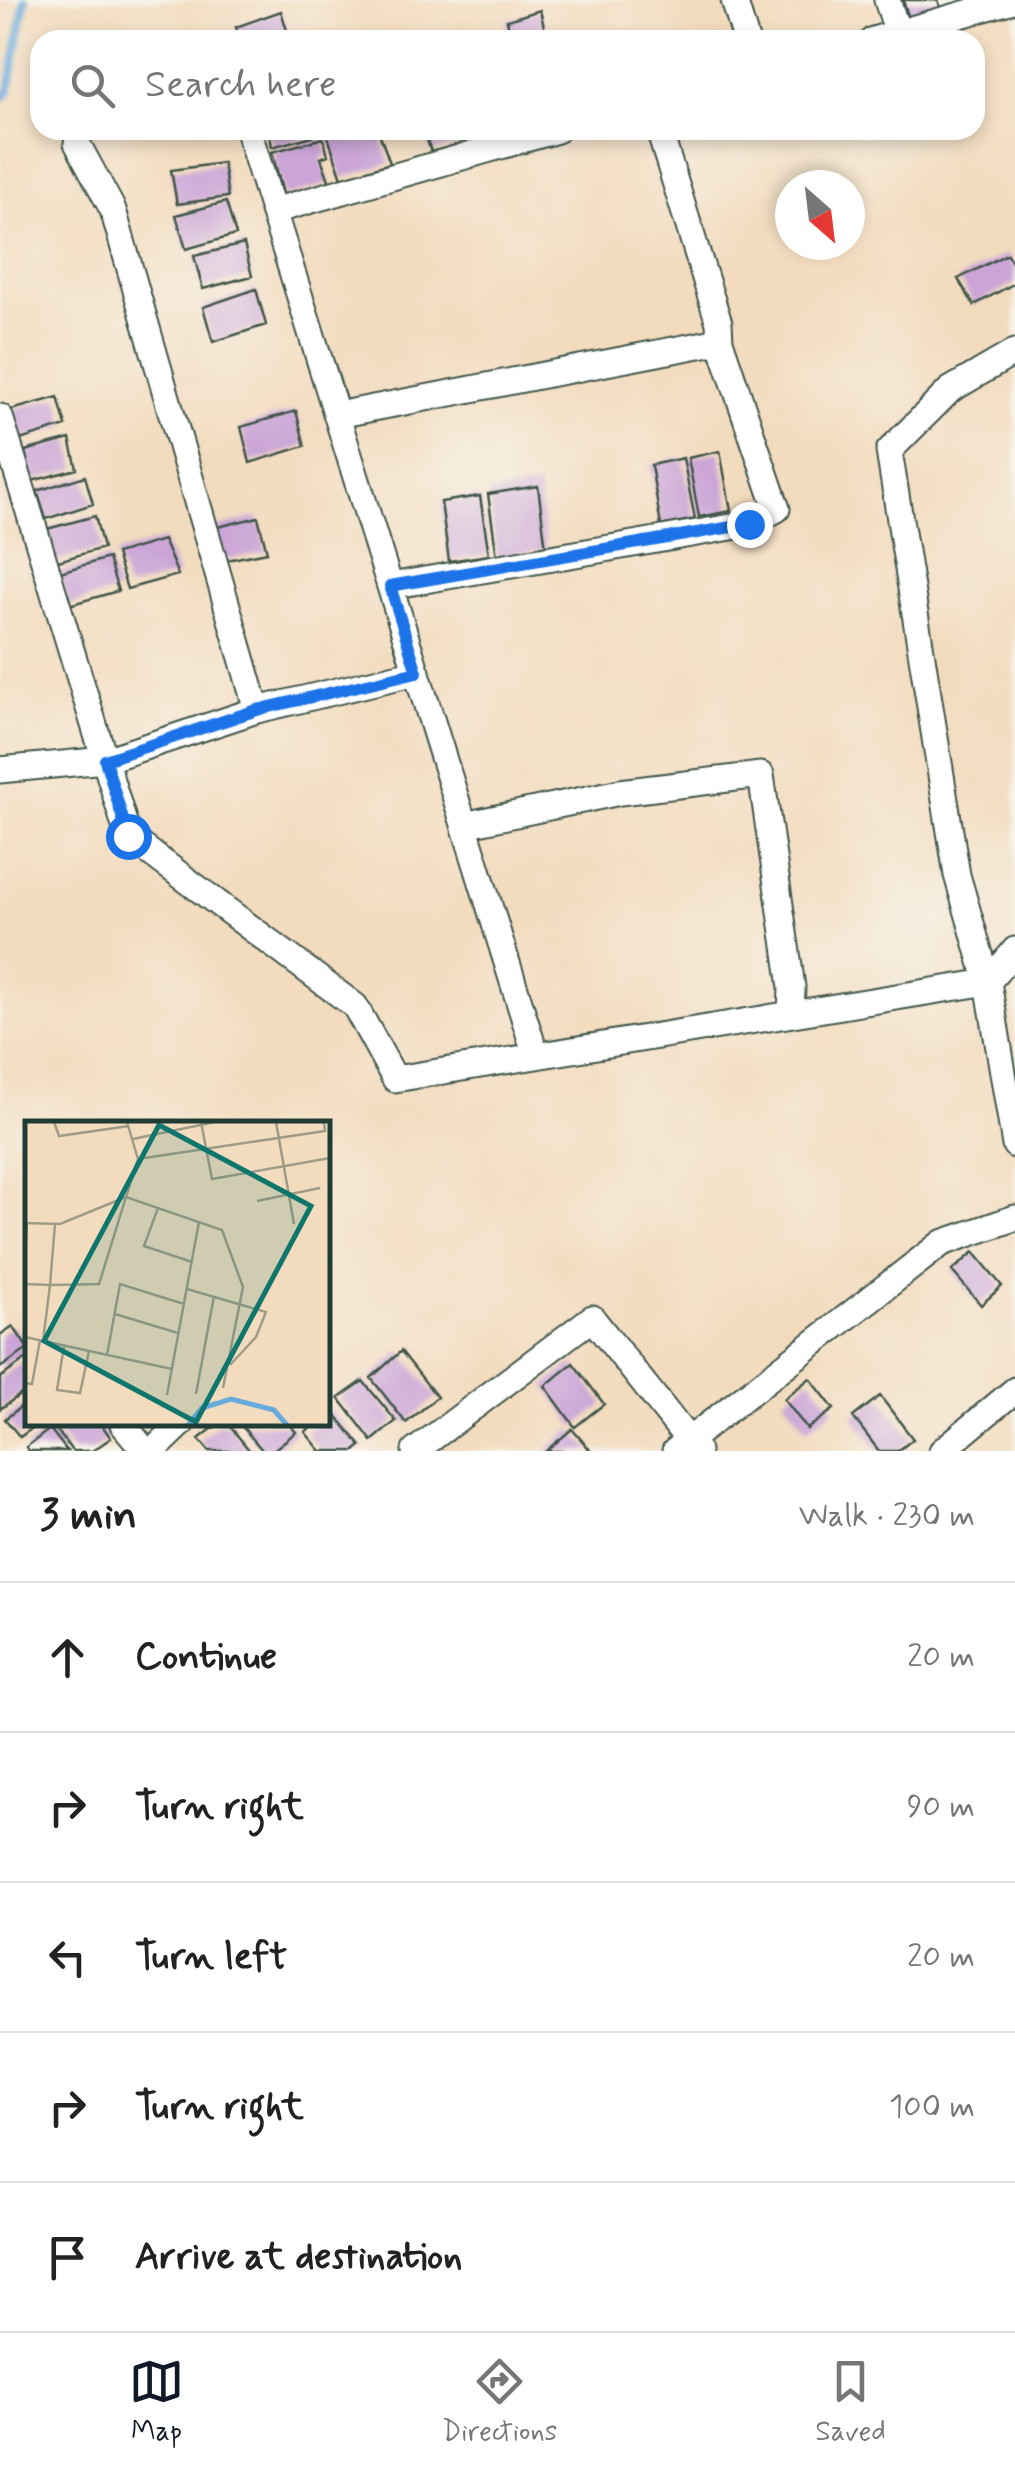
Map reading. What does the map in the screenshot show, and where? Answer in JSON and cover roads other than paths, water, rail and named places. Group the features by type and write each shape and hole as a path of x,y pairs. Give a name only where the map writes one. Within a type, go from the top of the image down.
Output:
{"street":[{"path":"734,0 743,30"},
{"path":"886,30 887,0"},
{"path":"907,30 1013,0"},
{"path":"251,140 536,1056"},
{"path":"273,211 522,140"},
{"path":"390,586 749,524 778,510 720,340 719,323 662,140"},
{"path":"77,143 113,210 257,710"},
{"path":"337,415 720,340"},
{"path":"1015,352 950,390 889,451 957,875 988,982 1015,1145"},
{"path":"0,416 128,836 356,1006 394,1079 988,982 1015,950"},
{"path":"0,770 105,760 257,710 417,672"},
{"path":"464,826 620,792 761,774 792,986 791,1014"},
{"path":"415,1451 592,1318 687,1447 942,1243 1015,1218"},
{"path":"942,1451 1015,1390"},
{"path":"125,1426 145,1451"},
{"path":"153,1451 179,1426"}],"waterway":[{"path":"0,100 9,91 25,0"}]}
